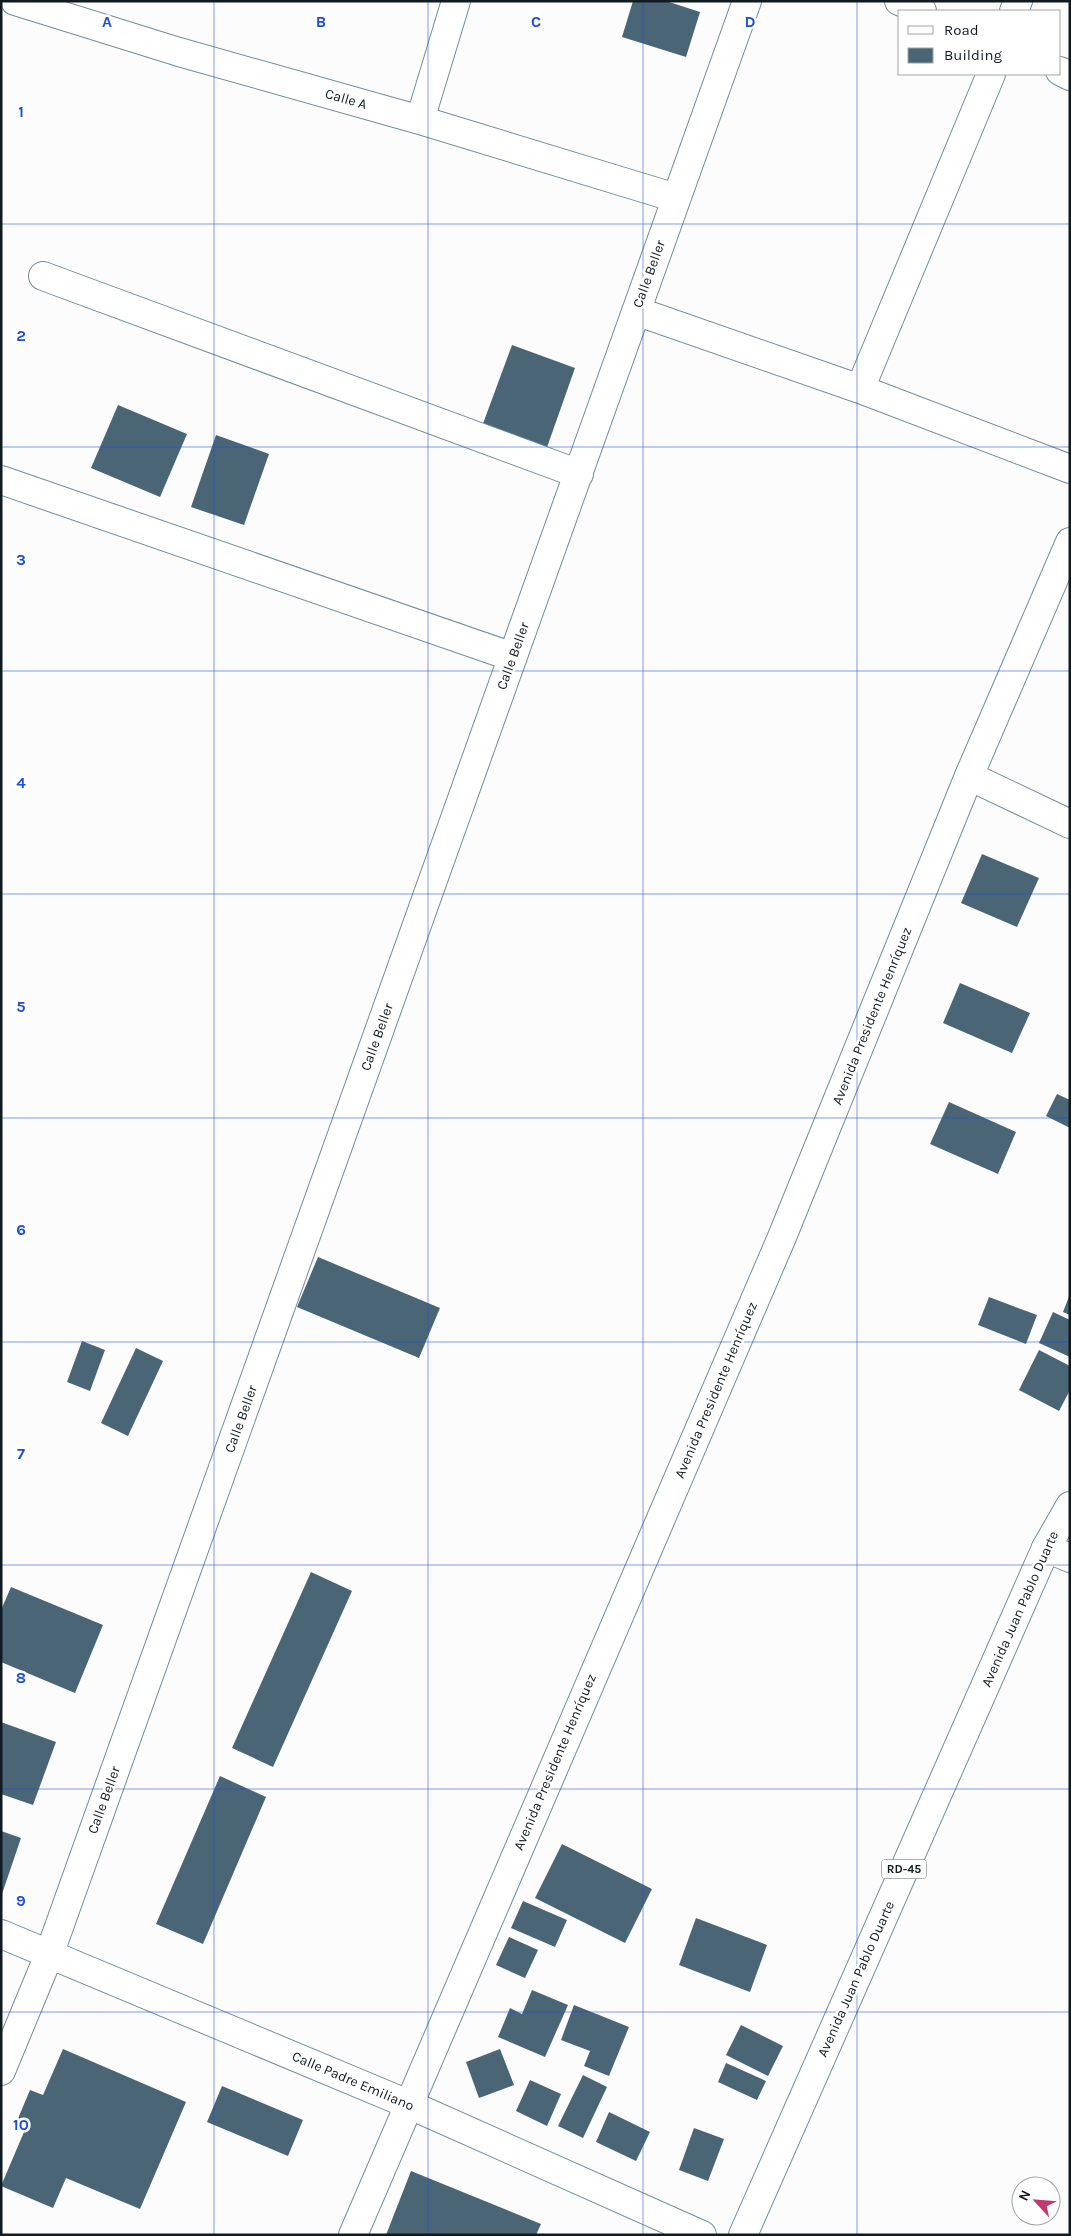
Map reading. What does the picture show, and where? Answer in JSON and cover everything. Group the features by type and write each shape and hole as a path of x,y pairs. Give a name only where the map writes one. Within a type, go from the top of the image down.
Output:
{"street":[{"name":"Calle A","path":"15,1 178,52 420,120 676,198"},
{"path":"420,120 456,1"},
{"name":"Calle Beller","path":"1,2071 49,1955 747,1"},
{"path":"898,1 920,10"},
{"path":"860,389 991,75"},
{"path":"43,276 579,474"},
{"path":"636,311 860,389 1070,469"},
{"path":"2,483 513,657"},
{"name":"Avenida Presidente Henríquez","path":"353,2235 782,1237 970,776 1070,542"},
{"path":"970,776 1070,824"},
{"name":"Avenida Juan Pablo Duarte","path":"743,2235 1058,1553 1070,1506"},
{"name":"Calle Padre Emiliano","path":"1,1934 408,2104 702,2235"}],"building":[{"path":"633,1 666,1 700,12 686,57 622,37"},
{"path":"512,345 575,368 545,453 481,429"},
{"path":"118,405 187,434 160,497 91,468"},
{"path":"216,435 269,454 244,525 191,507"},
{"path":"982,854 1039,878 1017,927 961,903"},
{"path":"960,983 1030,1013 1012,1053 943,1023"},
{"path":"1057,1094 1070,1100 1070,1128 1046,1116"},
{"path":"949,1102 1016,1132 998,1174 930,1144"},
{"path":"318,1257 440,1308 419,1358 297,1307"},
{"path":"1070,1294 1070,1315 1063,1312"},
{"path":"989,1297 1037,1315 1026,1344 978,1325"},
{"path":"1053,1312 1070,1320 1070,1357 1039,1343"},
{"path":"82,1341 105,1350 90,1391 67,1382"},
{"path":"136,1348 163,1361 128,1436 101,1423"},
{"path":"1039,1350 1070,1366 1070,1390 1059,1411 1019,1390"},
{"path":"311,1572 352,1591 273,1767 232,1748"},
{"path":"11,1587 103,1625 75,1693 1,1662 1,1610"},
{"path":"1,1722 56,1742 33,1805 1,1794"},
{"path":"220,1776 266,1797 203,1944 156,1924"},
{"path":"1,1831 21,1838 2,1894 1,1894"},
{"path":"562,1844 652,1889 625,1943 535,1898"},
{"path":"523,1901 567,1920 555,1947 511,1928"},
{"path":"696,1918 767,1945 750,1992 679,1965"},
{"path":"509,1937 538,1950 525,1978 496,1965"},
{"path":"532,1990 568,2005 545,2057 498,2037 510,2008 522,2014"},
{"path":"574,2005 629,2027 609,2076 584,2066 590,2051 561,2040"},
{"path":"741,2025 783,2046 768,2076 726,2055"},
{"path":"63,2049 186,2102 140,2209 66,2178 53,2208 1,2186 24,2132 14,2128 30,2090 43,2095"},
{"path":"500,2049 514,2085 479,2098 466,2062"},
{"path":"726,2063 766,2081 757,2100 718,2082"},
{"path":"583,2075 607,2087 583,2138 558,2126"},
{"path":"530,2080 561,2094 547,2126 516,2111"},
{"path":"222,2086 303,2120 288,2156 207,2122"},
{"path":"609,2112 650,2132 636,2161 596,2142"},
{"path":"694,2128 724,2139 708,2181 679,2170"},
{"path":"411,2171 541,2224 536,2235 386,2235"}]}
